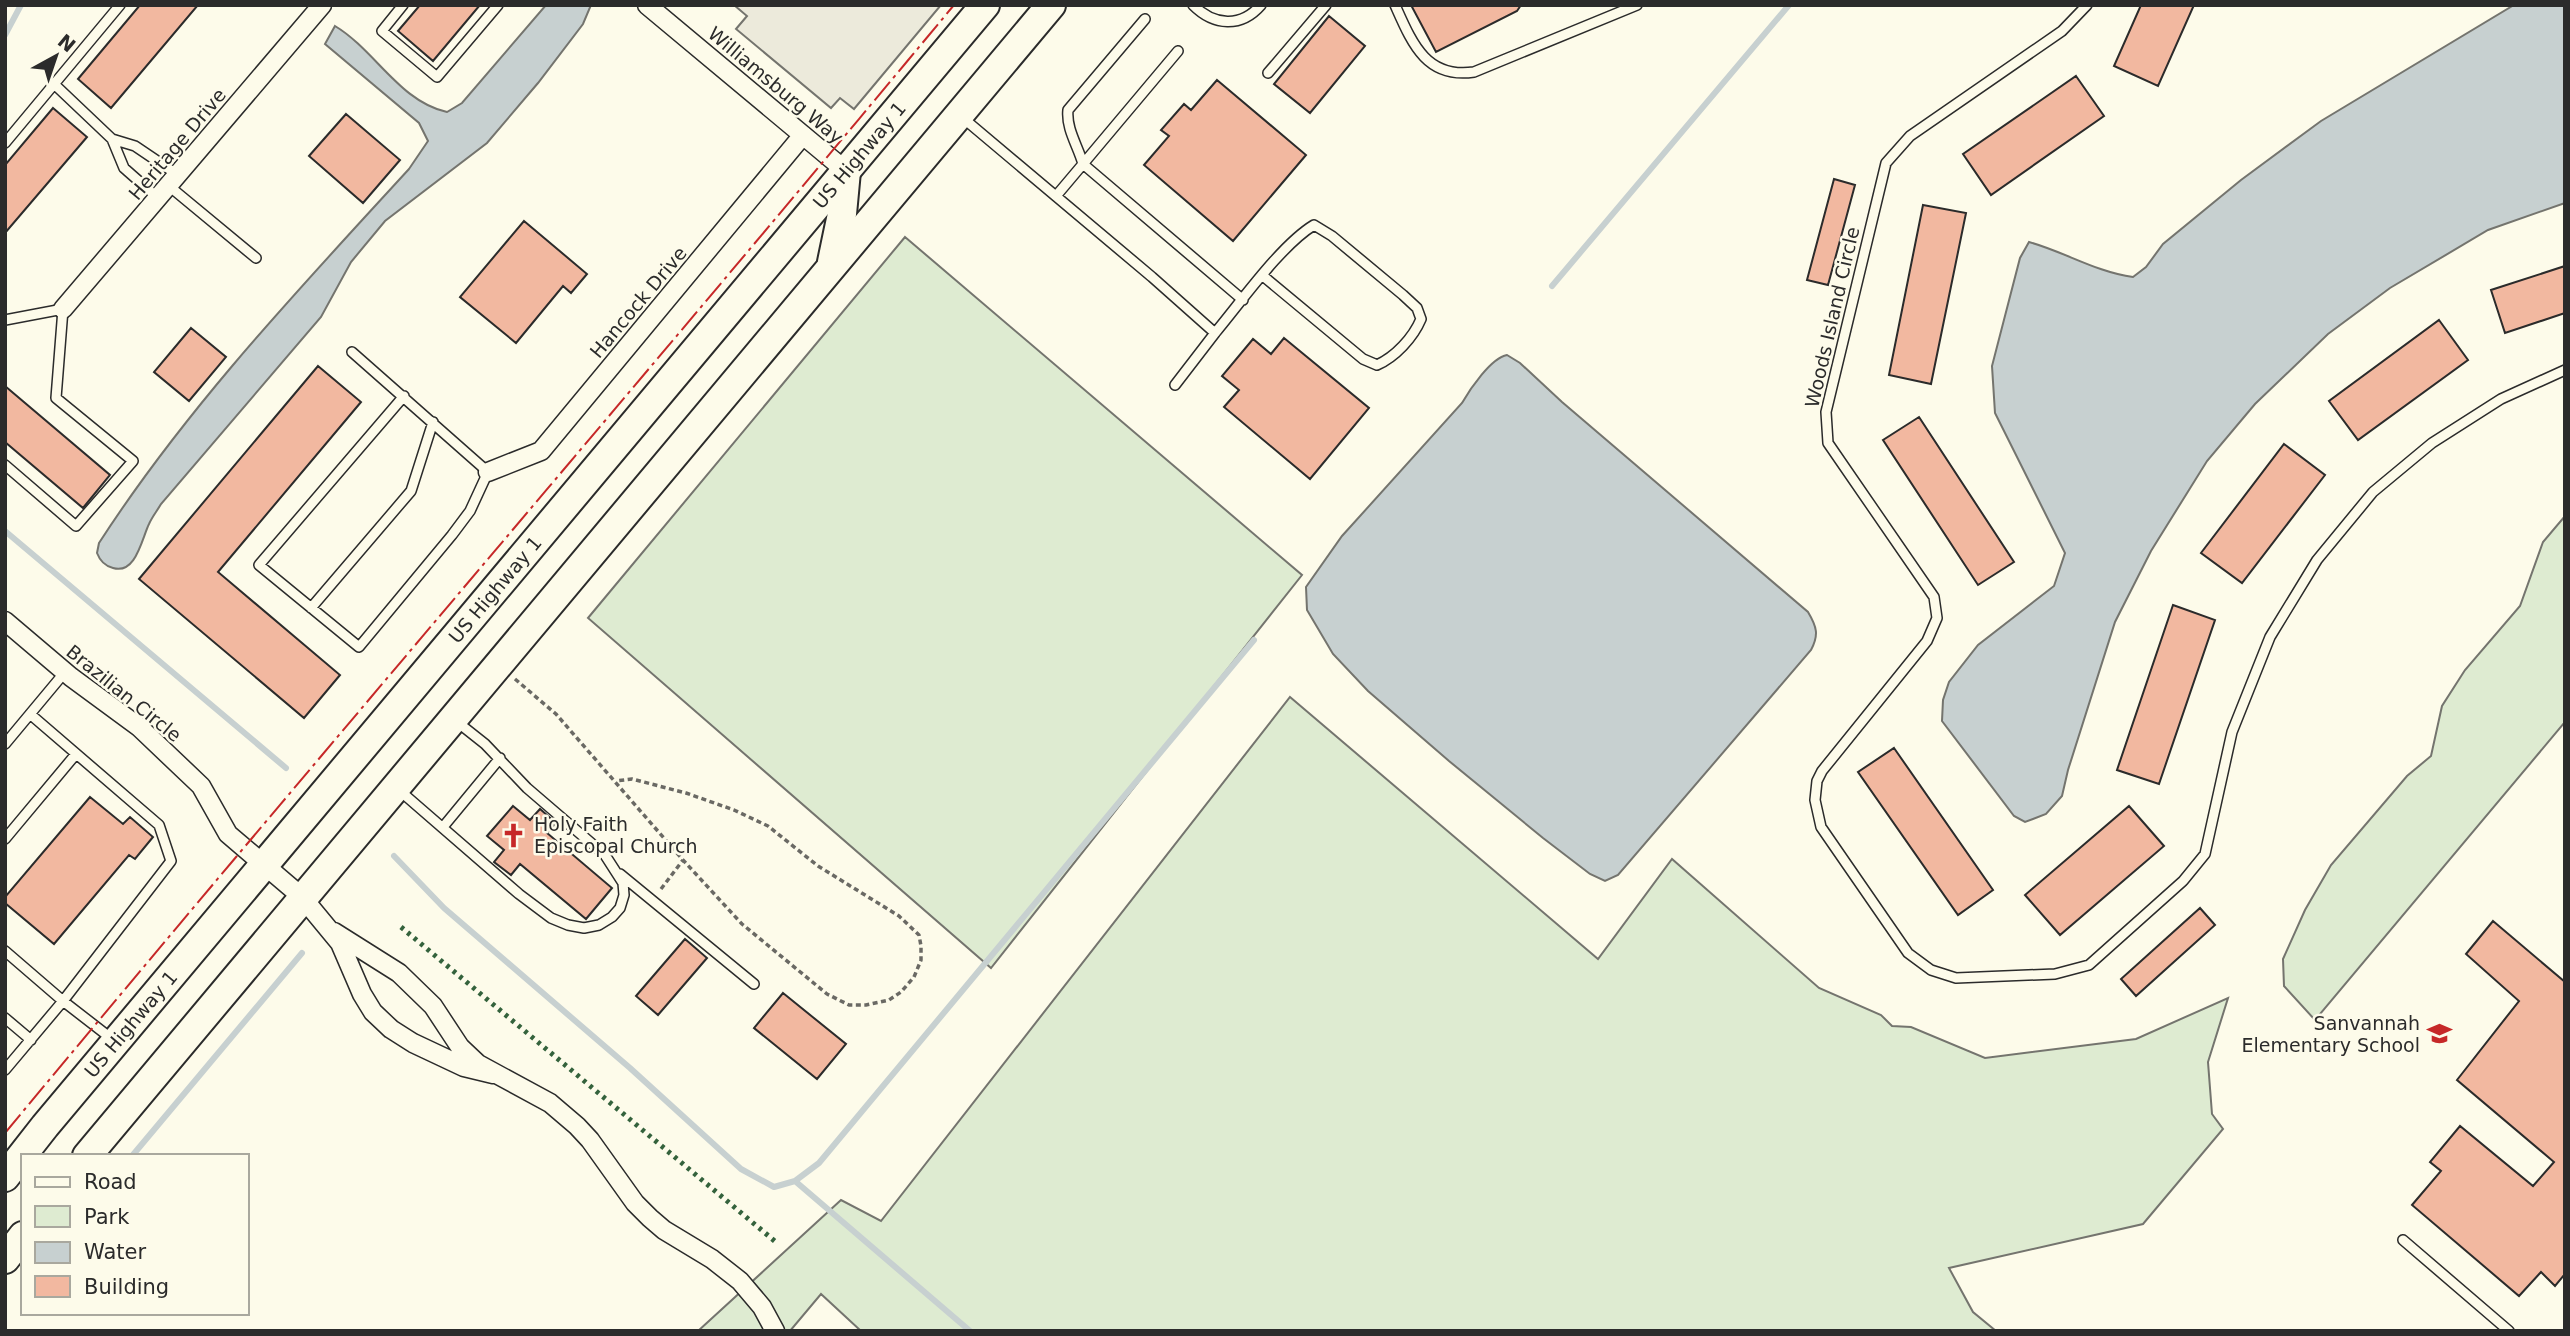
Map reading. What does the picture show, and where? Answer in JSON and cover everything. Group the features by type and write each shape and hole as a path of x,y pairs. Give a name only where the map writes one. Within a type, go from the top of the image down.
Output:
{"main road":[{"name":"US Highway 1","path":"24,1154 985,5"},
{"path":"89,1154 1051,5"},
{"path":"831,268 842,214 846,171"},
{"name":"US Highway 1","path":"5,1177 21,1158"},
{"path":"5,1259 21,1239"}],"street":[{"name":"Heritage Drive","path":"62,309 322,5"},
{"name":"Williamsburg Way","path":"646,5 846,171"},
{"name":"Hancock Drive","path":"488,472 541,451 803,135"},
{"name":"Brazilian Circle","path":"5,621 65,672 139,727 201,786 228,834 302,897 340,943 362,994 373,1012 391,1029 413,1044 464,1067 493,1074"},
{"path":"325,927 399,973 433,1006 460,1047 478,1065 550,1103 577,1126 643,1210 664,1230 712,1259 740,1281 762,1307 775,1331"}],"lane":[{"path":"5,143 120,5"},
{"path":"403,5 382,30 437,77 498,5"},
{"path":"1194,5 1204,17 1230,23 1252,16 1261,5"},
{"path":"1268,73 1326,5"},
{"path":"1395,5 1417,49 1427,62 1441,70 1457,74 1474,72 1637,5"},
{"name":"Woods Island Circle","path":"2087,5 2062,31 1910,136 1886,163 1826,412 1828,443 1934,597 1937,618 1927,640 1899,679 1830,759 1817,781 1815,800 1821,827 1908,953 1931,970 1956,978 2055,974 2089,965 2183,881 2205,854 2232,732 2270,637 2317,560 2373,492 2432,443 2501,400 2565,370"},
{"path":"1145,19 1069,110 1067,123 1083,164 1243,300"},
{"path":"1056,196 1178,51"},
{"path":"53,83 112,139 124,168 168,186"},
{"path":"959,115 1215,333"},
{"path":"112,139 135,146 168,186 256,258"},
{"path":"1175,385 1215,333 1263,276 1299,234 1314,225 1332,236 1418,308 1422,319 1418,328 1391,359 1377,365 1363,359 1263,276"},
{"path":"5,320 62,309 56,398 133,461 76,526 5,465"},
{"path":"352,352 404,396 488,472 470,511 452,536 359,647 260,565 404,396"},
{"path":"311,608 411,491 433,422"},
{"path":"5,744 65,672"},
{"path":"5,1070 63,1001 171,861 159,825 30,714"},
{"path":"395,786 551,919 584,928 599,925 612,918 620,908 624,895 623,883 605,855 527,788 500,758 452,718"},
{"path":"5,839 76,754"},
{"path":"443,827 500,758"},
{"path":"615,871 754,984"},
{"path":"5,951 116,1042"},
{"path":"5,1018 31,1040"},
{"path":"2403,1240 2509,1331"}],"path":[{"path":"498,664 556,714 683,860 742,924 827,994 849,1004 866,1005 889,1000 914,977 921,960 919,935 900,916 818,866 768,826 734,810 686,793 632,779 615,781"},
{"path":"652,899 668,883 683,860"}],"green space":[{"path":"905,237 1302,575 991,968 588,618"},
{"path":"2565,516 2565,722 2315,1020 2284,986 2283,959 2305,910 2331,865 2407,776 2431,756 2442,706 2465,670 2520,606 2543,542"},
{"path":"1290,697 1598,959 1672,859 1819,988 1881,1015 1892,1026 1911,1027 1985,1058 2136,1039 2228,998 2208,1062 2212,1114 2223,1129 2143,1224 1949,1268 1973,1312 1996,1331 861,1331 821,1294 790,1331 698,1331 841,1200 881,1221"}],"shaded area":[{"path":"734,5 941,5 854,109 840,98 831,108 736,29 747,16"}],"water":[{"path":"546,5 591,5 583,24 487,143 385,221 351,262 321,317 161,504 150,521 133,561 121,569 101,561 97,553 99,543 169,444 246,350 409,169 428,141 419,123 325,44 335,26 363,48 415,98 447,112 462,103"},
{"path":"2514,5 2565,5 2565,203 2488,230 2390,288 2328,334 2255,404 2207,461 2151,551 2115,622 2062,796 2046,814 2025,822 2014,816 1942,721 1943,700 1949,682 1978,645 2054,586 2065,553 1995,413 1992,366 2020,258 2029,242 2106,271 2133,277 2146,267 2163,244 2241,180 2321,121"},
{"path":"1507,355 1520,363 1808,612 1816,631 1811,650 1618,875 1605,881 1590,874 1543,838 1368,691 1333,654 1307,610 1306,587 1342,536 1462,403 1488,368"}],"building":[{"path":"140,5 198,5 111,108 78,79"},
{"path":"420,5 480,5 433,61 398,31"},
{"path":"1411,5 1521,5 1517,11 1436,52"},
{"path":"2141,5 2194,5 2158,86 2114,66"},
{"path":"1329,16 1365,46 1310,113 1274,84"},
{"path":"2076,76 2104,116 1991,195 1963,154"},
{"path":"1217,80 1306,155 1233,241 1144,165 1169,136 1161,130 1184,104 1191,110"},
{"path":"53,108 87,137 5,233 5,165"},
{"path":"346,114 400,160 363,203 309,156"},
{"path":"1834,179 1855,185 1828,285 1807,280"},
{"path":"1923,205 1966,213 1931,384 1889,375"},
{"path":"524,221 587,274 571,293 563,286 516,343 460,297"},
{"path":"2565,266 2565,313 2505,333 2491,290"},
{"path":"2439,320 2468,360 2358,440 2329,401"},
{"path":"191,328 226,357 189,401 154,372"},
{"path":"1284,338 1369,408 1310,479 1224,407 1239,390 1222,376 1253,339 1271,354"},
{"path":"318,366 361,402 218,572 340,675 304,718 139,579"},
{"path":"5,386 110,475 83,508 5,442"},
{"path":"1919,417 2014,562 1978,585 1883,440"},
{"path":"2284,444 2325,475 2242,583 2201,553"},
{"path":"2173,605 2215,620 2159,784 2117,770"},
{"path":"1894,748 1993,890 1958,915 1858,772"},
{"path":"90,797 123,824 130,817 153,837 135,859 129,855 54,944 5,903 5,897"},
{"path":"513,806 530,820 540,809 556,823 547,833 612,888 586,919 520,864 511,875 494,862 504,850 487,836"},
{"path":"2129,806 2164,846 2060,935 2025,895"},
{"path":"2200,908 2215,925 2136,996 2121,979"},
{"path":"2493,921 2565,982 2565,1274 2555,1286 2541,1272 2519,1296 2412,1205 2441,1171 2430,1162 2460,1126 2533,1186 2554,1162 2457,1080 2519,1001 2466,954"},
{"path":"685,939 707,958 658,1015 636,996"},
{"path":"783,993 846,1044 817,1079 754,1028"}],"waterway":[{"path":"5,35 21,5"},
{"path":"1552,286 1789,5"},
{"path":"5,531 286,768"},
{"path":"394,856 444,908 630,1068 741,1169 774,1187 795,1181 819,1163 1254,640"},
{"path":"134,1154 302,953"},
{"path":"795,1181 970,1331"}],"hedge":[{"path":"401,927 777,1243"}],"power":[{"path":"5,1133 954,5"}],"place":[{"name":"Holy Faith Episcopal Church","path":"514,835"},
{"name":"Sanvannah Elementary School","path":"2440,1034"}]}
